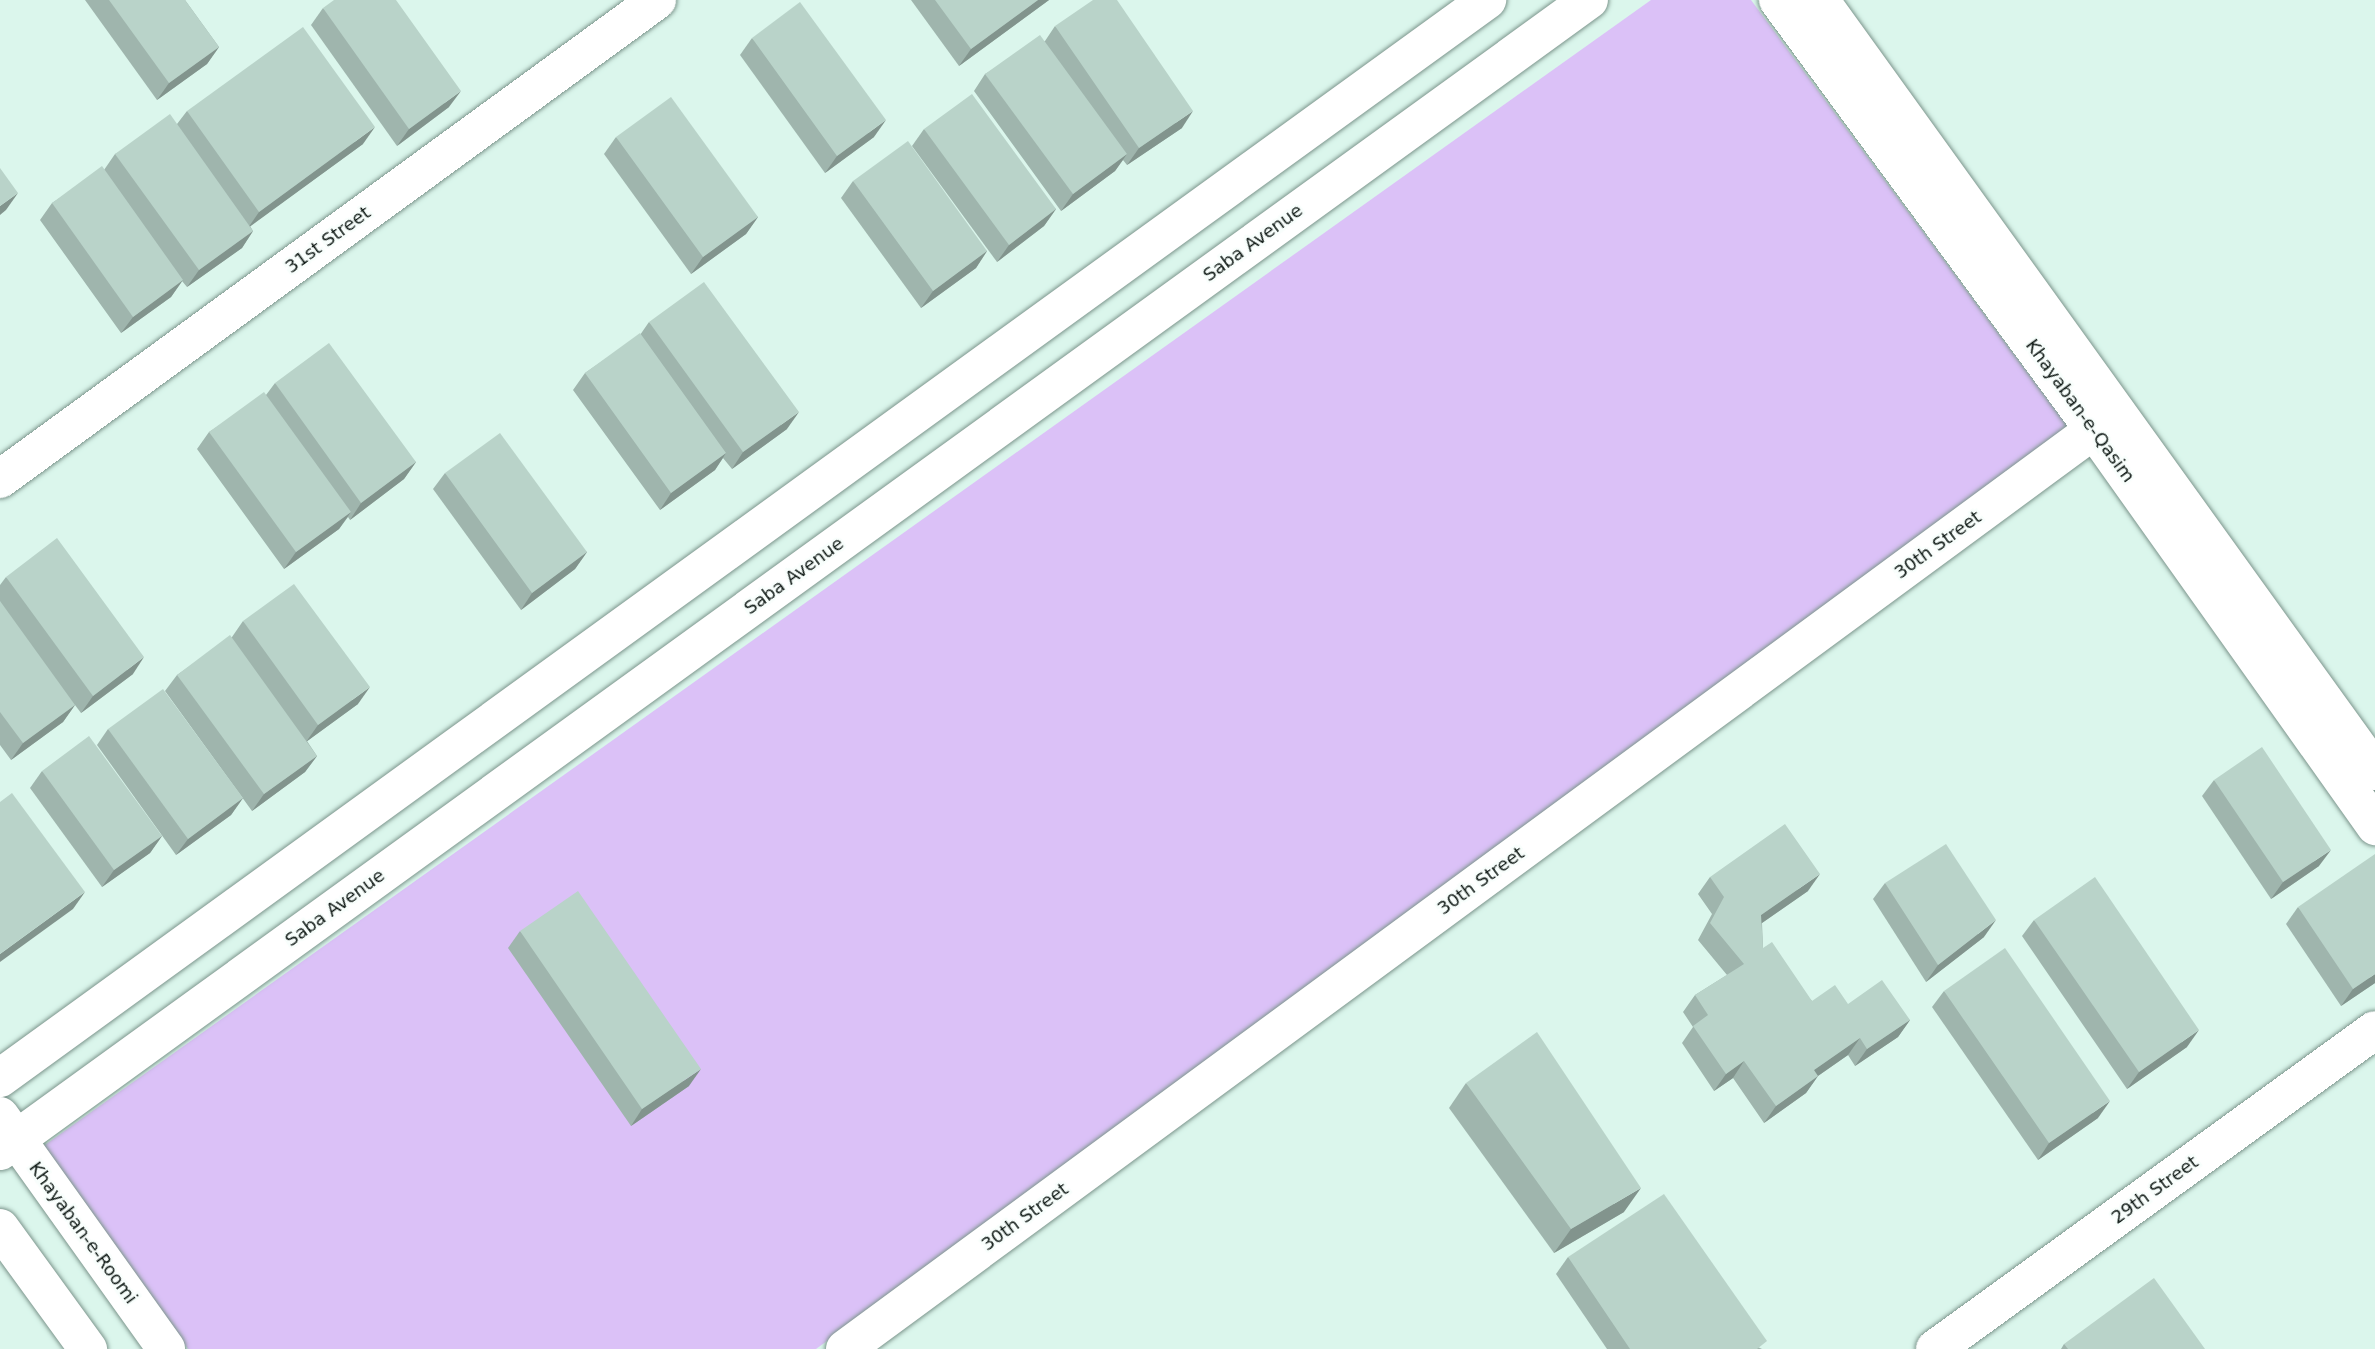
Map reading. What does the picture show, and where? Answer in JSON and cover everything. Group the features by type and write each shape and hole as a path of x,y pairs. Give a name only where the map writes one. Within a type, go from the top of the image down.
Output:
{"street":[{"name":"31st Street","path":"0,479 657,0"},
{"path":"0,1078 1487,0"},
{"name":"Saba Avenue","path":"5,1135 1589,0"},
{"name":"Khayaban-e-Qasim","path":"1778,0 2375,771"},
{"name":"Khayaban-e-Qasim","path":"1820,0 2375,826"},
{"name":"30th Street","path":"845,1349 2106,422"},
{"name":"29th Street","path":"1936,1349 2375,1031"},
{"name":"Khayaban-e-Roomi","path":"5,1135 166,1349"},
{"path":"0,1228 88,1349"}],"shaded area":[{"path":"1651,0 1751,0 2070,430 816,1349 188,1349 42,1147"}],"building":[{"path":"109,0 185,0 219,47 169,83"},
{"path":"334,0 396,0 461,91 409,129 323,8"},
{"path":"935,0 1038,0 971,49"},
{"path":"1093,0 1117,0 1193,111 1139,148 1055,26"},
{"path":"800,2 886,120 837,156 752,38"},
{"path":"303,27 375,127 259,212 187,111"},
{"path":"1040,35 1127,154 1073,194 985,74"},
{"path":"972,94 1056,209 1009,245 924,129"},
{"path":"671,97 758,217 703,257 616,137"},
{"path":"170,114 253,231 199,270 115,154"},
{"path":"908,141 987,251 933,291 853,181"},
{"path":"102,166 183,280 133,317 52,203"},
{"path":"0,168 18,193 0,206"},
{"path":"704,282 799,412 743,452 649,322"},
{"path":"640,333 726,453 671,493 585,373"},
{"path":"329,343 416,462 361,503 275,383"},
{"path":"264,392 351,512 296,552 209,432"},
{"path":"500,433 587,552 532,593 445,473"},
{"path":"57,538 144,657 93,696 6,577"},
{"path":"294,584 370,687 318,725 243,621"},
{"path":"0,601 75,705 23,743 0,712"},
{"path":"230,635 317,756 264,794 177,675"},
{"path":"163,689 243,798 188,839 108,729"},
{"path":"89,736 162,836 114,870 42,771"},
{"path":"2262,747 2331,850 2283,882 2214,780"},
{"path":"12,793 85,892 0,954 0,802"},
{"path":"1785,824 1820,874 1761,915 1763,948 1772,942 1812,1001 1835,985 1848,1004 1882,980 1910,1020 1867,1049 1860,1038 1814,1070 1818,1076 1776,1106 1744,1061 1726,1074 1693,1026 1708,1015 1695,995 1744,964 1710,923 1724,897 1710,877"},
{"path":"1946,844 1996,920 1938,965 1885,883"},
{"path":"2375,854 2375,974 2353,989 2298,907"},
{"path":"2095,877 2199,1030 2139,1072 2034,920"},
{"path":"578,891 701,1069 642,1109 520,931"},
{"path":"2005,948 2110,1101 2049,1143 1944,991"},
{"path":"1537,1032 1641,1188 1571,1229 1466,1083"},
{"path":"1664,1194 1767,1341 1757,1349 1630,1349 1568,1257"},
{"path":"2154,1278 2205,1349 2068,1349 2064,1344"}]}
